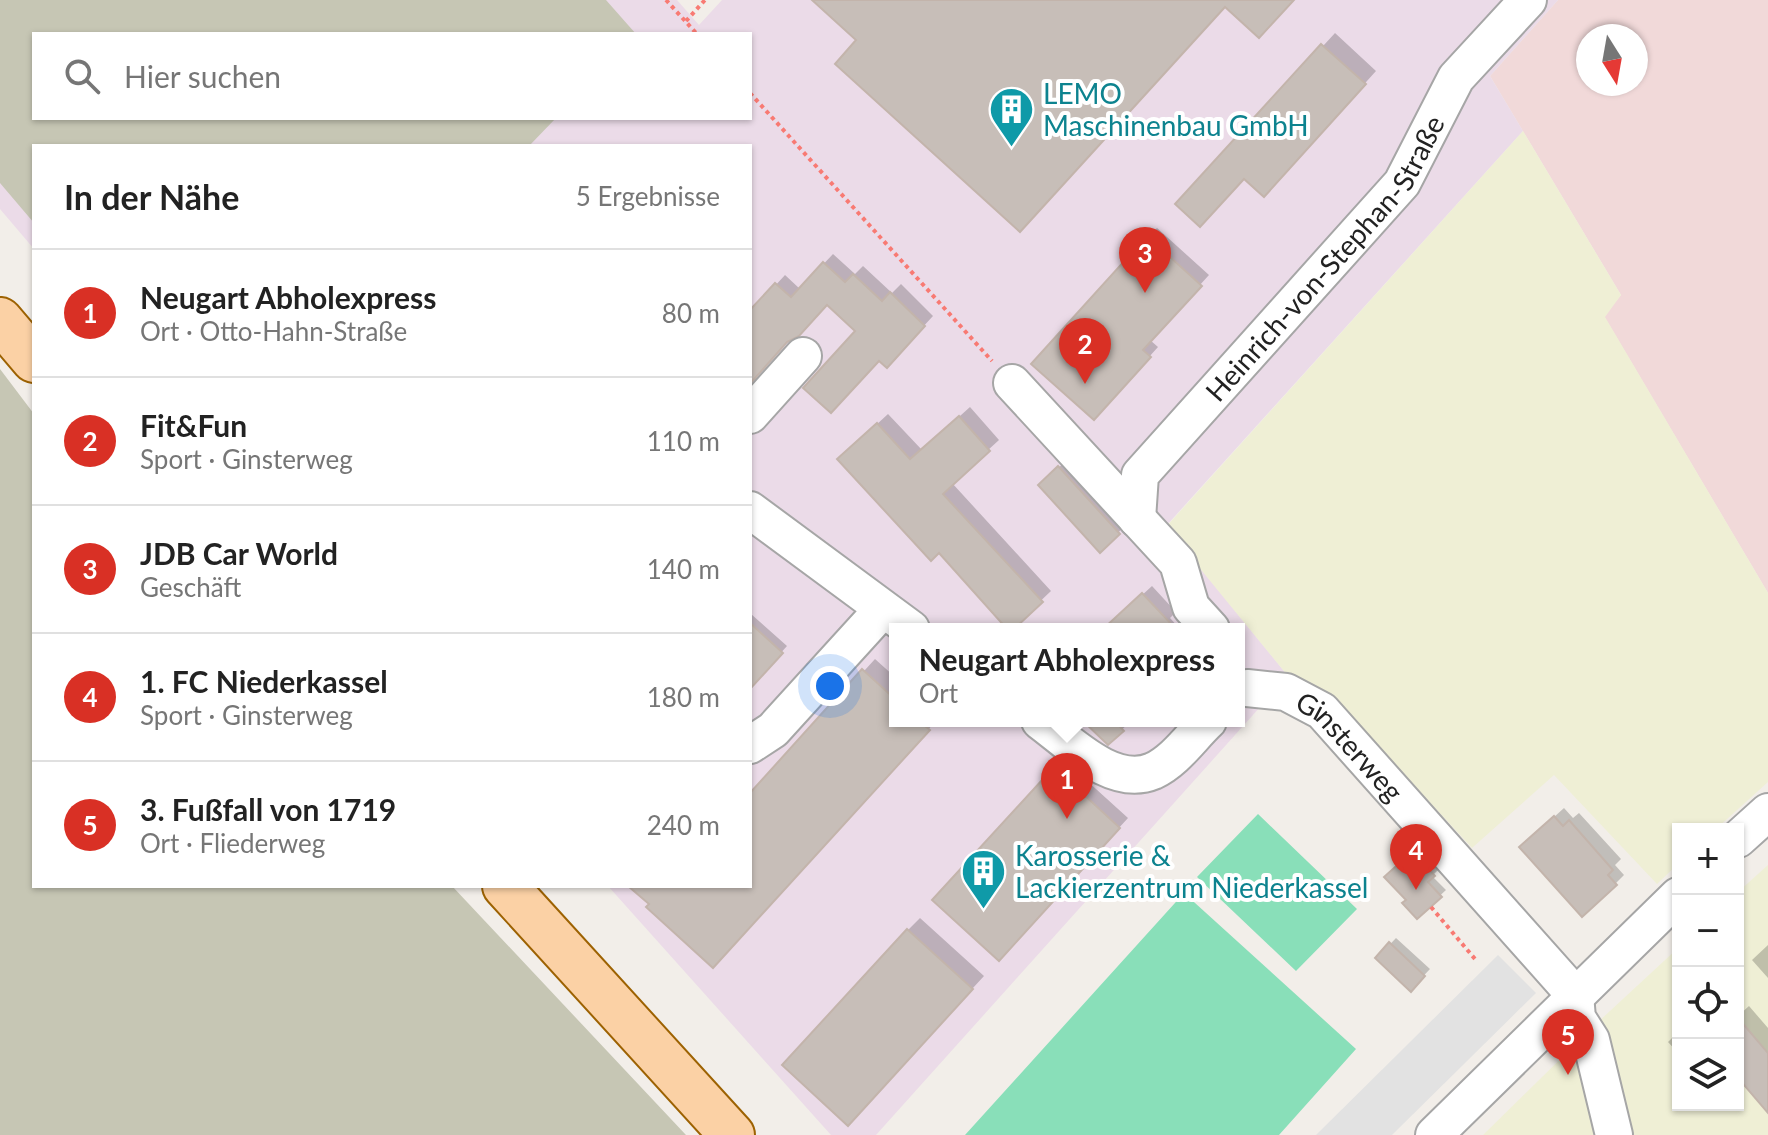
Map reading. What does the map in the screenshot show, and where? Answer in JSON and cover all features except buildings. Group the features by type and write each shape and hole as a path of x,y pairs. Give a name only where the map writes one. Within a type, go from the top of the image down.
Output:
{"main road":[{"path":"0,320 32,358"},
{"path":"507,888 732,1135"}],"street":[{"name":"Heinrich-von-Stephan-Straße","path":"1137,519 1140,475 1402,183 1456,78 1528,0"},
{"path":"752,413 803,356"},
{"path":"1012,383 1178,563 1191,607 1206,623"},
{"path":"752,511 897,619"},
{"path":"752,744 773,730 889,626"},
{"name":"Ginsterweg","path":"1245,684 1286,692 1322,711 1575,995"},
{"path":"1048,727 1104,767 1132,776 1153,771 1172,758 1202,727"},
{"path":"1744,834 1768,812"},
{"path":"1434,1135 1672,902"},
{"path":"1575,995 1577,1018 1591,1040 1614,1135"}],"path":[{"path":"666,0 695,32"},
{"path":"686,21 705,0"},
{"path":"752,95 1012,383"},
{"path":"1431,907 1475,959"}],"shaded area":[{"path":"0,0 677,0 699,25 722,0 1558,0 1490,76 1523,131 1166,526 1245,623 889,623 889,727 1242,727 876,1135 831,1135 610,888 752,888 752,144 32,144 32,247 0,209"},
{"path":"0,0 606,0 634,32 32,32 32,120 554,120 531,144 32,144 32,221 0,183"},
{"path":"1558,0 1768,0 1768,593 1604,316 1621,295 1490,76"},
{"path":"1523,131 1621,295 1605,317 1768,593 1768,782 1723,823 1672,823 1672,870 1657,884 1554,775 1472,848 1329,693 1288,676 1166,527"},
{"path":"0,369 32,411 32,888 454,888 686,1135 0,1135"},
{"path":"1245,623 1288,676 1245,724"},
{"path":"1768,865 1768,1135 1483,1135 1672,954 1672,1111 1744,1111 1744,887"},
{"path":"1498,955 1536,993 1392,1135 1316,1135"}],"green space":[{"path":"1258,814 1357,909 1296,971 1197,877"},
{"path":"1184,893 1356,1049 1279,1135 965,1135"}],"place":[{"name":"LEMO Maschinenbau GmbH","path":"1012,148"},
{"name":"JDB Car World","path":"1145,293"},
{"name":"Fit&Fun","path":"1085,384"},
{"name":"Neugart Abholexpress","path":"1067,819"},
{"name":"1. FC Niederkassel","path":"1416,890"},
{"name":"Karosserie & Lackierzentrum Niederkassel","path":"984,910"},
{"name":"3. Fußfall von 1719","path":"1568,1075"}]}
